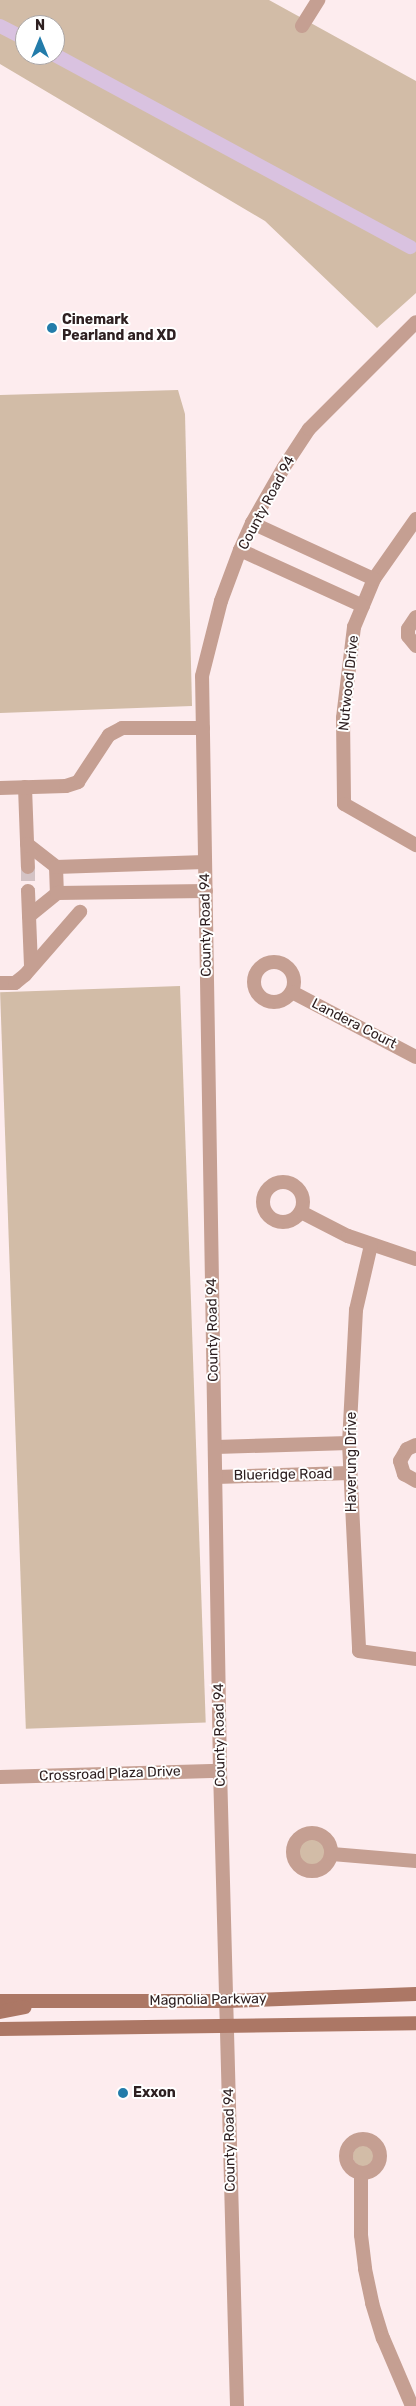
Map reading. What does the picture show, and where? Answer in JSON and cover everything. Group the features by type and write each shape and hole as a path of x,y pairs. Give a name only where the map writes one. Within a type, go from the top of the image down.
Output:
{"main road":[{"name":"Magnolia Parkway","path":"0,2001 226,2001 416,1994"},
{"path":"0,2012 47,2001"},
{"name":"Magnolia Parkway","path":"0,2029 416,2023"}],"street":[{"path":"302,26 318,0"},
{"name":"County Road 94","path":"237,2406 220,1771 202,676 221,601 240,550 252,523 284,467 309,429 416,322"},
{"name":"Nutwood Drive","path":"416,519 374,579 354,627 345,688 343,718 344,804 416,845"},
{"path":"252,523 374,579"},
{"path":"240,550 363,606"},
{"path":"416,617 408,629 408,636 416,646"},
{"path":"0,788 66,786 78,782 108,735 122,728 203,728"},
{"path":"24,787 28,867"},
{"path":"27,844 56,867 205,862"},
{"path":"56,867 57,893"},
{"path":"28,891 31,968"},
{"path":"29,916 57,893 206,891"},
{"path":"0,983 15,983 31,968 80,912"},
{"name":"Landera Court","path":"292,992 416,1057"},
{"path":"300,1212 371,1245 416,1259"},
{"name":"Haverung Drive","path":"371,1245 356,1310 349,1443 359,1651 416,1659"},
{"name":"Blueridge Road","path":"216,1447 349,1443"},
{"path":"416,1446 407,1449 400,1460 404,1474 416,1481"},
{"name":"Blueridge Road","path":"216,1477 350,1474"},
{"name":"Crossroad Plaza Drive","path":"0,1777 220,1771"},
{"path":"332,1854 416,1861"},
{"path":"361,2173 361,2234 372,2303 383,2338 412,2406"}],"shaded area":[{"path":"0,0 269,0 416,81 416,293 377,328 265,221 0,64"},
{"path":"178,390 185,414 192,706 0,713 0,395"},
{"path":"180,986 206,1723 26,1729 0,992"},
{"path":"311,1835 323,1840 328,1852 323,1864 311,1869 299,1864 294,1852 299,1840"},
{"path":"364,2145 372,2148 375,2156 372,2164 364,2167 356,2164 353,2156 356,2148"}],"waterway":[{"path":"0,26 15,34"},
{"path":"65,60 410,247"}],"tunnel":[{"path":"28,867 28,891"}],"place":[{"name":"Cinemark Pearland and XD","path":"52,328"},
{"name":"Exxon","path":"123,2093"}]}
